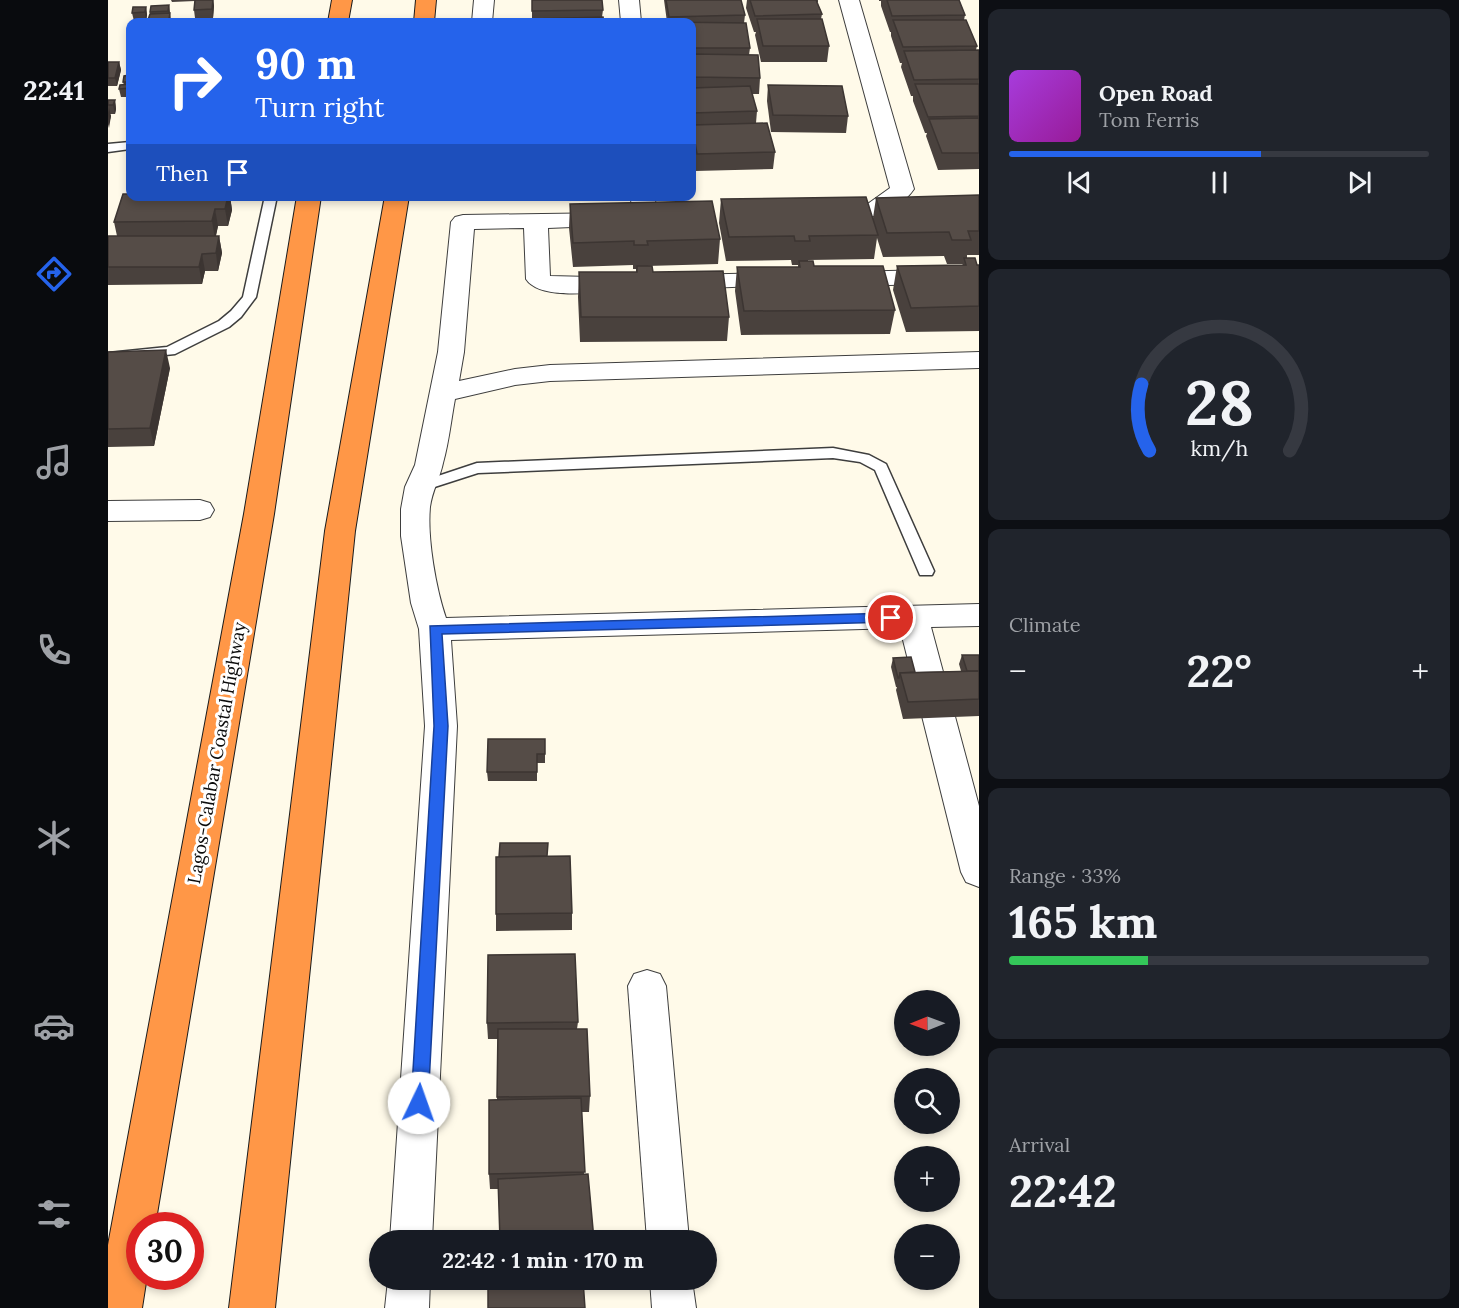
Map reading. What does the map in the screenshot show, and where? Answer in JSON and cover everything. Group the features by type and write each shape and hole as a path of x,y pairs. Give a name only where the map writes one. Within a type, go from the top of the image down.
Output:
{"highway":[{"path":"339,18 342,0"},
{"path":"424,18 426,0"},
{"name":"Lagos-Calabar Coastal Highway","path":"118,1308 259,514 308,201"},
{"path":"252,1308 340,531 396,201"}],"street":[{"path":"482,18 484,0"},
{"path":"629,0 631,18"},
{"path":"805,213 874,210 891,204 902,189 849,0"},
{"path":"412,1230 441,726 435,629 426,603 416,536 415,509 419,487 429,465 451,352 465,201"},
{"path":"463,222 536,221 652,211"},
{"path":"536,221 538,279 542,282 568,285 979,276"},
{"path":"443,393 516,377 550,373 979,360"},
{"path":"108,511 200,510"},
{"path":"435,629 979,615"},
{"path":"913,617 979,873"},
{"path":"647,986 667,1230"},
{"path":"407,1308 408,1290"},
{"path":"672,1290 674,1308"}],"lane":[{"path":"108,148 126,146"},
{"path":"108,357 170,351 186,345 236,314 249,297 270,201"},
{"path":"419,487 477,468 532,464 833,453 864,458 881,467 926,571"}],"building":[{"path":"195,0 213,0 212,9 194,10"},
{"path":"532,0 602,0 603,10 532,11"},
{"path":"666,0 741,0 745,15 669,17"},
{"path":"750,0 816,0 822,14 755,16"},
{"path":"887,0 959,0 965,15 892,16"},
{"path":"169,5 168,11 150,12 151,6"},
{"path":"133,7 146,7 145,12 132,13"},
{"path":"170,13 169,18 149,18 150,14"},
{"path":"757,19 822,19 829,46 763,46"},
{"path":"893,20 966,20 977,46 903,47"},
{"path":"696,22 746,23 750,48 696,48"},
{"path":"979,50 979,79 914,80 904,51"},
{"path":"696,54 758,55 760,78 696,77"},
{"path":"108,62 119,62 115,78 108,78"},
{"path":"126,84 126,88 119,89 120,85"},
{"path":"915,84 979,84 979,116 928,117"},
{"path":"768,85 842,86 848,116 773,115"},
{"path":"750,86 757,111 696,113 696,88"},
{"path":"108,100 115,100 113,105 108,105"},
{"path":"979,118 979,153 942,153 929,119"},
{"path":"767,123 775,152 697,154 696,125"},
{"path":"123,194 126,194 126,201 227,201 225,209 215,209 212,221 114,222"},
{"path":"979,195 979,231 968,231 971,240 952,240 949,232 887,233 876,198"},
{"path":"866,197 878,235 809,236 810,241 795,241 794,236 729,237 721,199"},
{"path":"712,201 720,239 647,241 648,245 634,245 634,241 573,243 570,204"},
{"path":"108,236 219,236 216,253 202,254 199,267 108,267"},
{"path":"964,258 975,258 979,265 979,306 911,308 897,266 966,265"},
{"path":"799,261 813,261 814,266 883,266 895,310 744,311 737,267 800,267"},
{"path":"637,266 652,266 653,272 723,271 729,317 581,317 579,272 637,272"},
{"path":"166,350 150,428 108,429 108,352"},
{"path":"962,655 979,655 979,671 967,671"},
{"path":"911,657 915,672 900,673 898,678 893,658"},
{"path":"979,671 979,699 908,702 900,673"},
{"path":"488,739 545,739 545,754 537,754 537,772 487,772"},
{"path":"500,843 548,843 547,856 499,857"},
{"path":"570,856 572,913 496,914 496,857"},
{"path":"575,954 578,1022 487,1023 488,955"},
{"path":"498,1029 587,1029 590,1096 497,1097"},
{"path":"581,1098 585,1172 489,1174 489,1100"},
{"path":"588,1174 593,1230 500,1230 498,1179"},
{"path":"488,1290 584,1290 585,1308 488,1308"}],"route":[{"path":"419,1103 441,726 435,629 891,618"}]}
